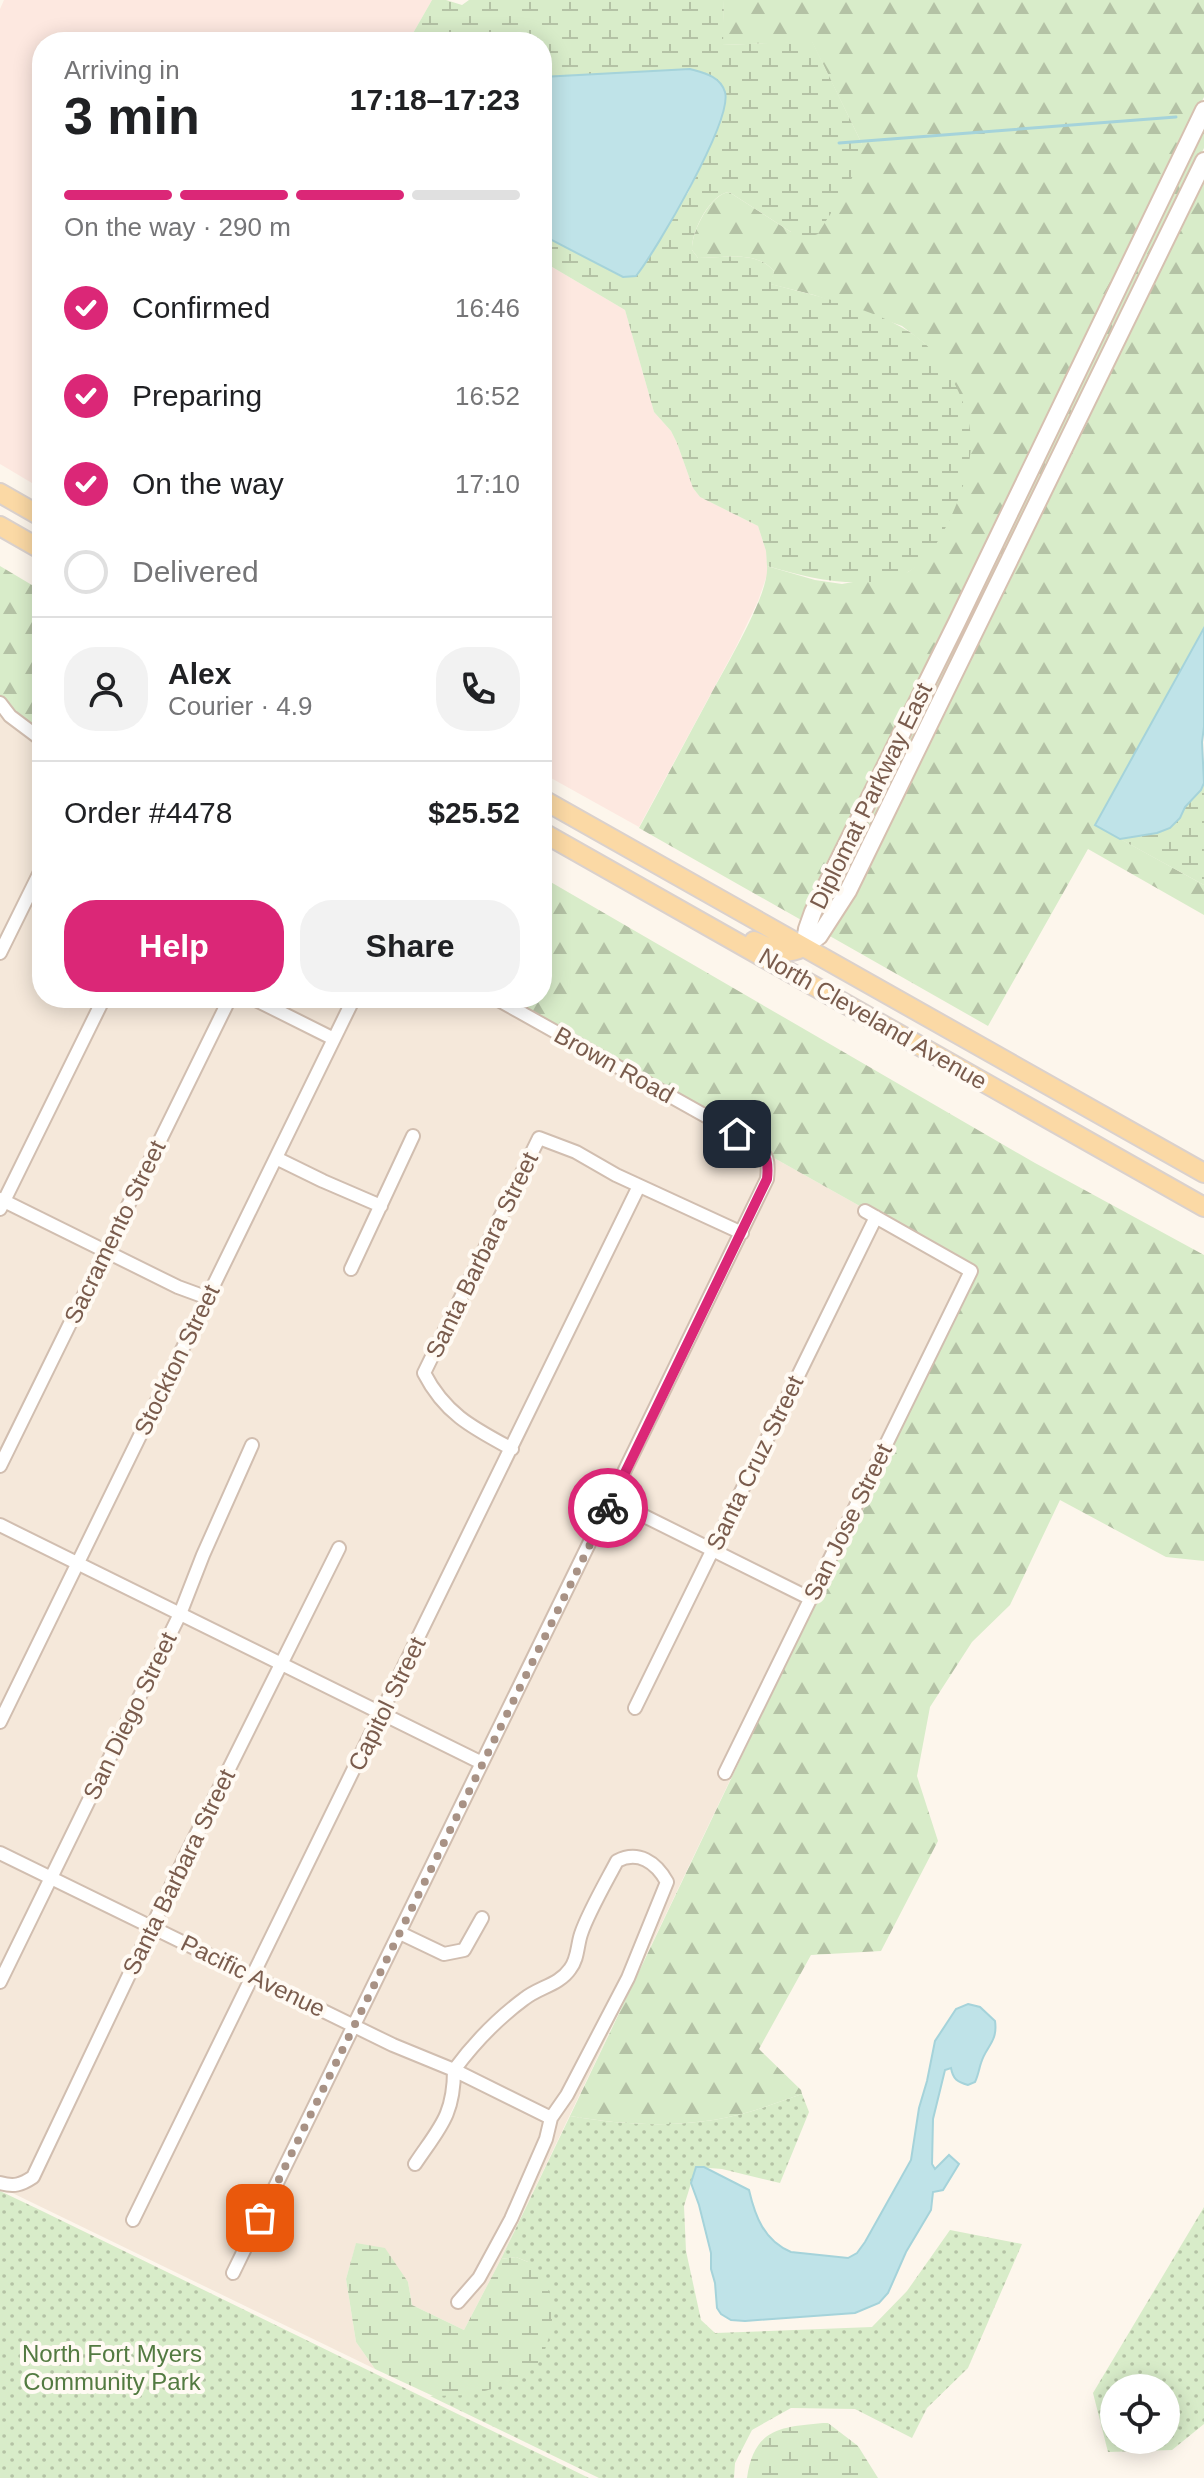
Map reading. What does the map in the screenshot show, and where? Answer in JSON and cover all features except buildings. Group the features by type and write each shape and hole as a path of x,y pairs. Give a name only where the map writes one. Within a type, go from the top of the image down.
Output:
{"main road":[{"name":"Diplomat Parkway East","path":"804,947 813,912 1204,110"},
{"name":"Diplomat Parkway East","path":"804,947 819,936 831,921 848,891 1204,161"},
{"path":"0,493 32,511"},
{"path":"0,525 32,538"},
{"path":"0,525 32,544"},
{"name":"North Cleveland Avenue","path":"552,805 1204,1173"},
{"name":"North Cleveland Avenue","path":"552,838 1204,1207"},
{"path":"683,912 782,953 804,947 815,973 826,981 923,1035 1020,1103"}],"street":[{"path":"1,707 32,732"},
{"path":"0,953 32,888"},
{"path":"99,1008 1,1203 178,1287 208,1298"},
{"name":"Sacramento Street","path":"0,1466 225,1008"},
{"path":"272,1008 334,1039"},
{"name":"Stockton Street","path":"0,1722 349,1008"},
{"name":"Brown Road","path":"513,1008 754,1143 765,1153 769,1162 767,1179 742,1233"},
{"path":"351,1269 413,1136"},
{"name":"Santa Barbara Street","path":"512,1449 462,1422 439,1398 424,1373 539,1138 576,1152 639,1186"},
{"path":"276,1158 381,1206"},
{"path":"233,2273 742,1233 639,1186"},
{"name":"Capitol Street","path":"133,2220 639,1186"},
{"name":"San Jose Street","path":"725,1773 971,1271 870,1214"},
{"name":"Santa Cruz Street","path":"635,1708 870,1214"},
{"name":"San Diego Street","path":"0,1982 180,1614 252,1445"},
{"path":"612,1500 811,1599"},
{"path":"0,1525 482,1763"},
{"name":"Santa Barbara Street","path":"6,2184 23,2184 33,2177 151,1927 339,1548"},
{"name":"Pacific Avenue","path":"0,1853 393,2045 454,2070 551,2118"},
{"path":"415,2164 450,2107 454,2094 454,2070 488,2029 512,2008 539,1989 563,1978 570,1970 576,1961 581,1933 617,1861 628,1855 640,1858 662,1872 667,1882 628,1978 567,2095 551,2118 546,2139 511,2219 479,2278 458,2302"},
{"path":"400,1933 444,1954 464,1950 482,1918"}],"shaded area":[{"path":"4,0 432,0 414,32 32,32 32,483 0,464 0,9"},
{"path":"552,267 625,310 654,412 671,431 693,488 700,497 758,526 766,551 768,572 758,601 639,827 552,779"},
{"path":"0,707 32,734 32,1008 506,1008 974,1270 501,2259 464,2330 412,2305 408,2282 356,2244 346,2279 356,2342 375,2369 0,2187"}],"green space":[{"path":"432,0 462,5 469,0 724,0 723,45 812,41 862,144 857,167 845,190 818,234 807,238 791,232 729,192 722,194 703,215 692,250 698,258 758,260 774,271 771,284 830,299 891,322 923,342 949,373 962,398 969,425 968,470 948,523 919,565 889,580 877,582 842,582 767,566 758,526 700,497 693,488 671,431 654,412 625,310 552,267 552,240 622,277 688,193 710,147 690,69 552,76 552,32 414,32"},
{"path":"724,0 1204,0 1204,97 803,921 639,828 745,631 761,594 767,566 815,580 842,584 908,572 919,564 944,528 955,387 924,343 902,326 814,295 770,284 774,271 758,260 698,258 692,250 703,215 715,200 729,192 791,232 862,144 812,42 722,45"},
{"path":"1204,124 1204,148 843,888 826,918 814,927"},
{"path":"1204,174 1204,628 1095,825 1204,885 1204,915 1088,849 988,1026 828,935"},
{"path":"0,566 32,585 32,734 0,707"},
{"path":"1204,783 1204,885 1120,839 1157,833 1180,818"},
{"path":"552,883 1035,1163 1204,1255 1204,1561 1166,1557 1060,1500 1010,1605 972,1642 930,1707 917,1776 938,1841 881,1951 811,1955 759,2049 802,2094 749,2112 704,2121 637,2124 570,2116 974,1270 506,1008 552,1008"},
{"path":"802,2094 809,2112 780,2183 722,2169 696,2167 684,2206 686,2251 701,2320 715,2333 872,2327 907,2291 950,2230 1022,2244 968,2368 927,2408 912,2438 855,2409 791,2408 752,2430 735,2463 734,2478 599,2478 430,2396 433,2396 528,2262 516,2257 501,2259 570,2116 637,2124 704,2121 755,2110"},
{"name":"North Fort Myers Community Park","path":"0,2191 40,2210 589,2478 0,2478"},
{"path":"1204,2207 1204,2424 1180,2444 1180,2374 1104,2374"},
{"path":"356,2243 385,2248 408,2282 412,2305 464,2330 501,2259 516,2257 528,2262 541,2274 553,2309 544,2353 535,2368 502,2386 471,2395 433,2396 375,2369 356,2342 346,2279"},
{"path":"1100,2381 1100,2421 1093,2393"},
{"path":"828,2423 858,2446 878,2478 747,2478 756,2449 772,2433 794,2426"}],"water":[{"path":"690,69 711,76 723,87 724,107 706,156 636,276 623,277 552,240 552,76"},
{"path":"1204,628 1204,783 1170,828 1120,839 1095,825"},
{"path":"968,2004 980,2007 995,2021 993,2039 975,2082 968,2085 961,2083 954,2077 951,2068 945,2070 933,2119 932,2164 935,2169 949,2155 959,2164 943,2190 933,2192 931,2210 906,2252 888,2293 879,2303 855,2313 745,2321 731,2320 721,2314 717,2308 711,2253 691,2183 696,2167 704,2167 749,2190 762,2227 774,2241 791,2252 848,2258 857,2253 911,2160 919,2108 935,2041 956,2009"}],"waterway":[{"path":"839,143 1176,117"}],"way so far":[{"path":"260,2218 608,1508"}],"route":[{"path":"608,1508 767,1179 769,1162 765,1153 737,1134"}]}
